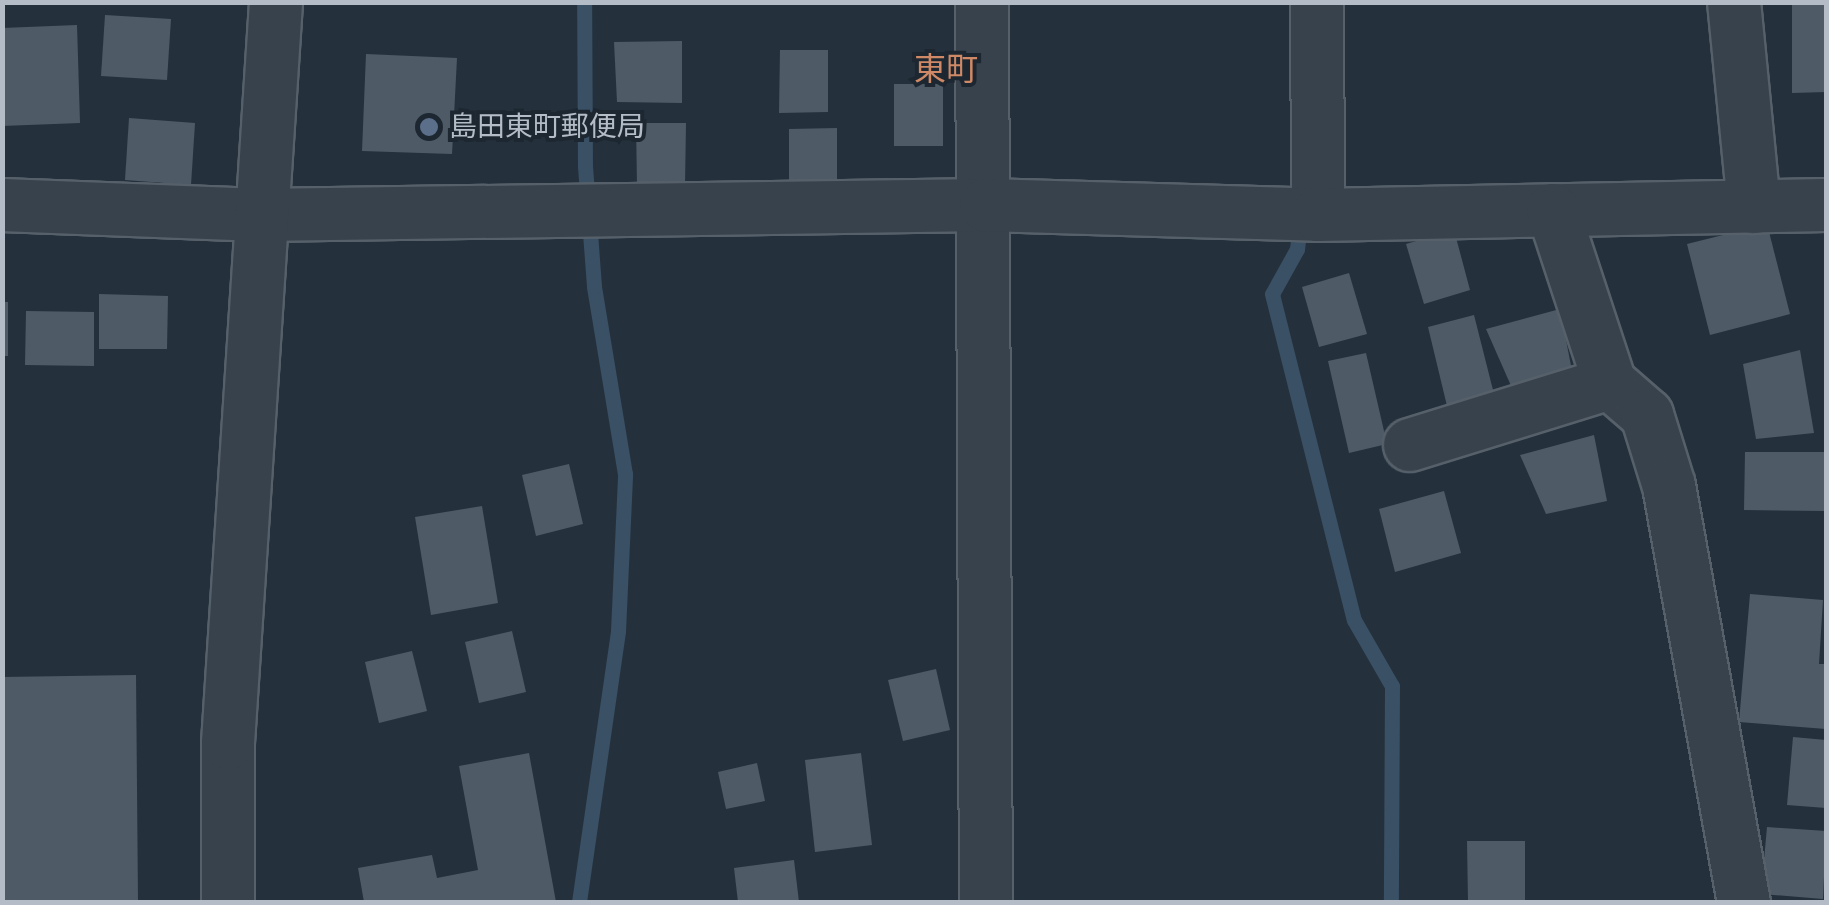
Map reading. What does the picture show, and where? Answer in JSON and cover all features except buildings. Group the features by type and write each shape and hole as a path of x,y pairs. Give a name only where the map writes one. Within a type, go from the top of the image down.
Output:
{"street":[{"path":"228,902 228,743 276,2"},
{"path":"982,2 986,205 986,902"},
{"path":"1317,2 1318,215"},
{"path":"1734,2 1754,207"},
{"path":"2,205 260,215 986,205 1318,215 1826,205"},
{"path":"1552,210 1610,383 1646,416 1669,486 1744,902"},
{"path":"1410,445 1610,383"}],"waterway":[{"path":"579,902 618,631 625,474 594,286 585,166 584,2"},
{"path":"1300,221 1297,249 1272,294 1354,620 1392,686 1391,902"}],"place":[{"name":"島田東町郵便局","path":"429,127"}],"district":[{"name":"東町","path":"946,70"}]}
